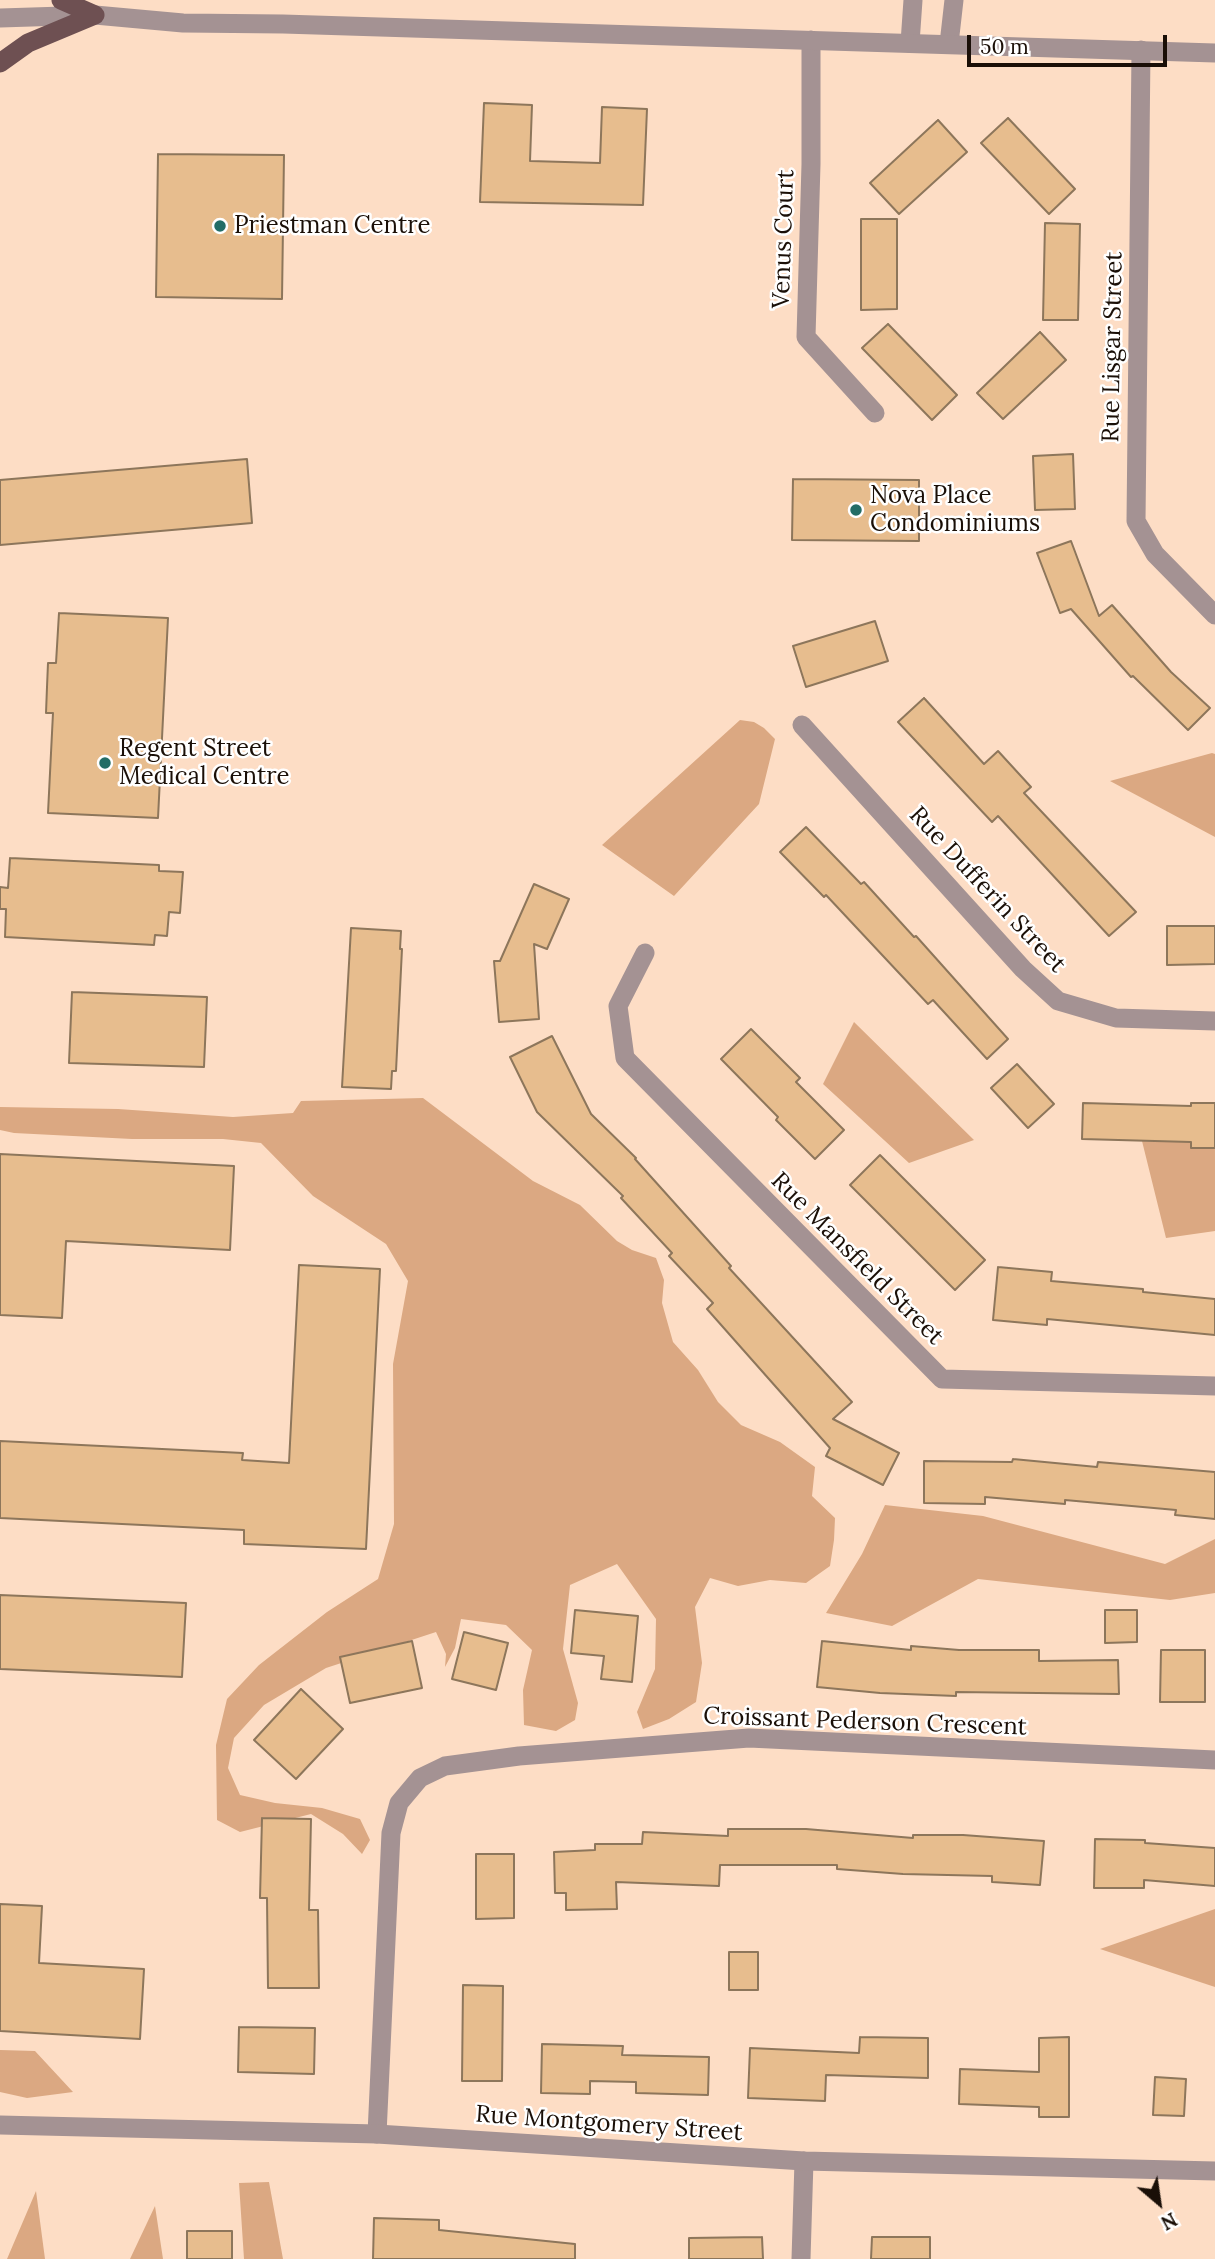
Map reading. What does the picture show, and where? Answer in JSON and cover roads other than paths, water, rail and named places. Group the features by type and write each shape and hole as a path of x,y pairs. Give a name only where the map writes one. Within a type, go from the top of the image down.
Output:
{"main road":[{"path":"61,0 95,15"},
{"path":"0,64 29,43 95,15"}],"street":[{"path":"910,43 913,0"},
{"path":"949,44 954,0"},
{"path":"0,18 95,15 183,23 1215,52"},
{"name":"Venus Court","path":"811,40 806,337 875,413"},
{"name":"Rue Lisgar Street","path":"1141,50 1136,520 1154,554 1215,615"},
{"name":"Rue Dufferin Street","path":"802,725 1023,970 1058,1001 1116,1018 1215,1021"},
{"name":"Rue Mansfield Street","path":"645,953 618,1006 625,1058 942,1379 1215,1386"},
{"name":"Croissant Pederson Crescent","path":"377,2134 391,1833 399,1803 420,1778 445,1766 519,1756 749,1738 1215,1760"},
{"name":"Rue Montgomery Street","path":"0,2125 377,2134 804,2161 1215,2171"},
{"path":"801,2259 804,2161"}],"place":[{"name":"Priestman Centre","path":"220,226"},
{"name":"Nova Place Condominiums","path":"856,510"},
{"name":"Regent Street Medical Centre","path":"105,763"}]}
